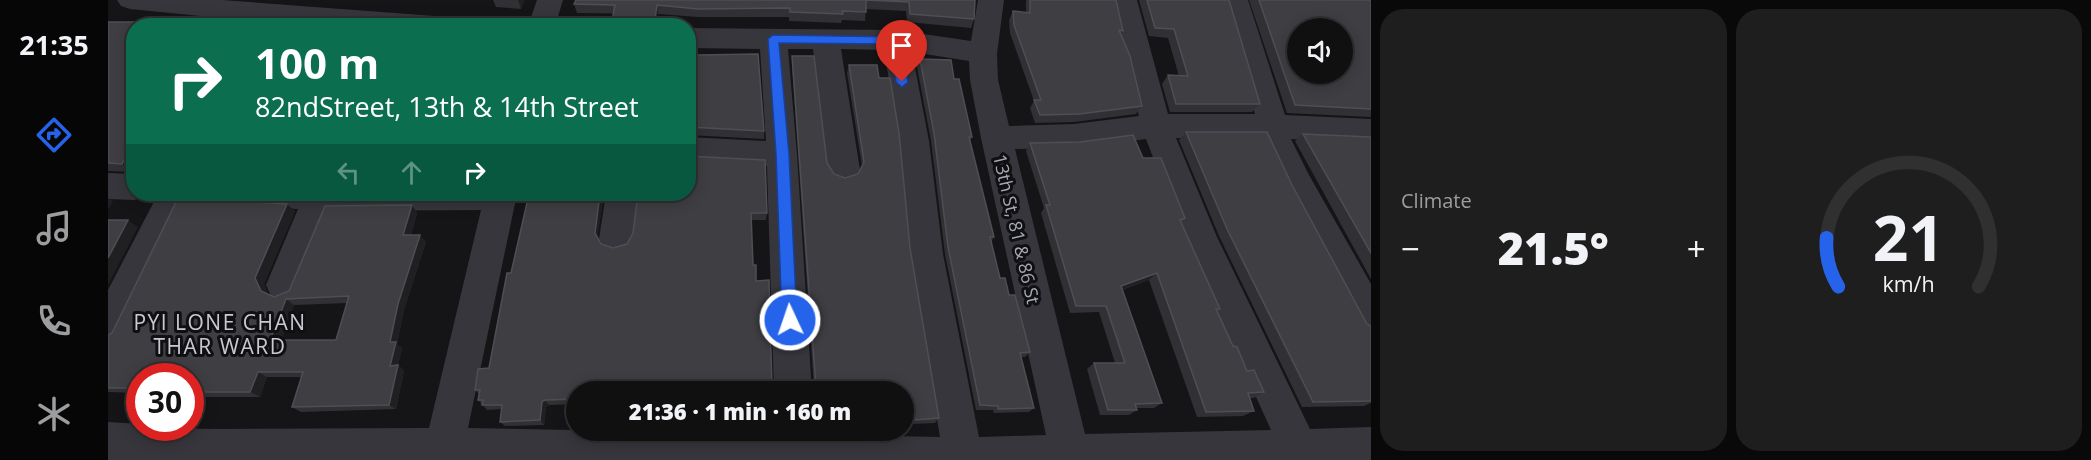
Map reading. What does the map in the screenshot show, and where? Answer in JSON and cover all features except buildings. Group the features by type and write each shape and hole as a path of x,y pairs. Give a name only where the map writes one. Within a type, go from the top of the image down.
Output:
{"street":[{"path":"130,0 248,18"},
{"path":"544,18 550,0"},
{"name":"13th St, 81 & 86 St","path":"991,0 983,54 984,80 1070,458"},
{"path":"1124,0 1156,126 1201,238 1300,450"},
{"path":"1235,0 1270,115 1270,126 1296,182 1371,317"},
{"path":"272,18 389,11 410,18"},
{"path":"696,38 896,40 983,54"},
{"path":"773,39 782,154 792,381"},
{"path":"826,39 844,170"},
{"path":"896,40 914,141 926,254 963,457"},
{"path":"996,138 1074,136 1156,126 1270,126 1371,131"},
{"path":"696,149 782,154"},
{"path":"108,186 126,187"},
{"path":"108,326 170,201"},
{"path":"284,285 318,201"},
{"path":"442,453 500,201"},
{"path":"616,238 621,201"},
{"path":"108,441 219,454 442,453 713,456 795,441 883,458 1070,458 1300,450 1351,452"}],"district":[{"name":"PYI LONE CHAN THAR WARD","path":"220,334"}],"route":[{"path":"790,320 782,154 773,39 896,40 902,82"}]}
